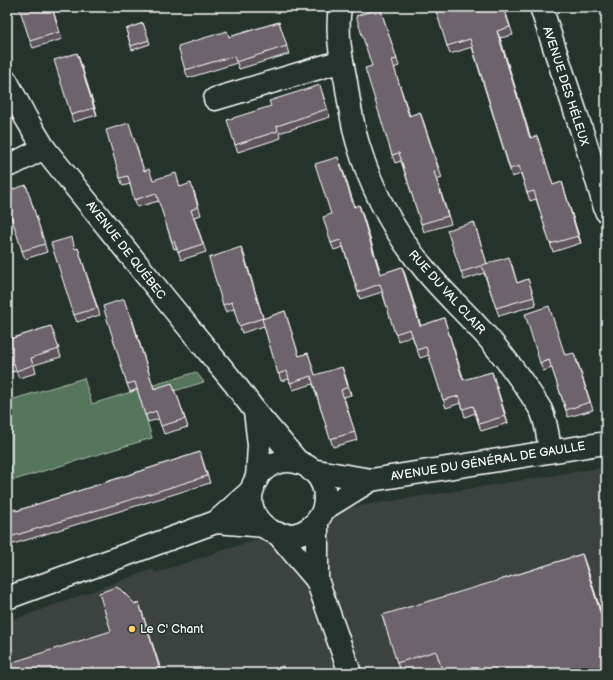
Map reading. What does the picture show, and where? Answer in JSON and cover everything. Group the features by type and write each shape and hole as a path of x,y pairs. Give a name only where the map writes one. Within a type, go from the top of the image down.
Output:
{"street":[{"name":"RUE DU VAL CLAIR","path":"340,7 338,25 342,61 352,119 358,143 378,198 407,247 426,272 480,329 508,362 528,390 541,410 550,451"},
{"name":"AVENUE DES HÉLEUX","path":"540,7 606,211"},
{"path":"216,99 342,61"},
{"name":"AVENUE DE QUÉBEC","path":"7,82 44,148 255,411 305,466"},
{"path":"7,166 44,148"},
{"path":"255,411 259,445 252,500 254,510 259,521 271,530 317,580 350,673"},
{"name":"AVENUE DU GÉNÉRAL DE GAULLE","path":"305,466 371,480 606,443"},
{"path":"7,598 216,522 255,484 263,472 280,463 291,462 305,466 319,478 324,489 325,499 320,515 314,525 304,532 286,535 271,530 216,522"},
{"name":"AVENUE DU GÉNÉRAL DE GAULLE","path":"320,515 371,480"},
{"path":"317,580 320,515"}],"shaded area":[{"path":"606,467 606,673 7,673 7,622 153,569 155,573 353,507"}],"green space":[{"path":"196,372 204,382 141,401 152,438 14,480 7,471 7,401 84,378 92,404"}],"building":[{"path":"19,7 52,7 59,32 30,41"},
{"path":"503,7 510,27 497,31 530,138 537,136 553,185 562,182 578,236 550,244 534,191 527,193 519,166 510,169 470,39 447,46 435,8"},
{"path":"380,8 397,59 392,60 409,116 420,112 439,171 434,172 448,216 421,224 399,153 392,155 365,68 372,66 356,16"},
{"path":"279,22 287,46 236,62 234,56 185,70 178,46 227,31 229,37"},
{"path":"143,23 149,40 131,46 126,29"},
{"path":"77,53 94,108 71,115 54,60"},
{"path":"320,85 327,109 277,126 278,131 235,145 227,120 271,106 269,101"},
{"path":"129,123 144,171 149,169 153,180 176,173 180,187 191,183 198,207 191,210 203,244 178,252 174,241 172,242 156,193 134,200 128,176 120,178 106,130"},
{"path":"338,157 354,207 359,205 380,274 402,267 420,326 444,318 463,380 492,372 505,416 479,424 473,406 463,409 459,396 443,400 426,347 417,350 410,329 395,334 380,284 358,292 341,240 331,243 323,217 331,214 315,164"},
{"path":"26,185 45,244 22,251 7,203 7,191"},
{"path":"474,222 487,264 461,272 447,230"},
{"path":"72,237 75,249 78,248 97,308 74,315 51,243"},
{"path":"241,247 263,318 239,326 232,302 223,305 209,258"},
{"path":"509,257 517,283 528,279 534,297 496,308 482,265"},
{"path":"124,299 154,389 172,383 185,419 161,426 156,411 145,415 135,382 127,384 103,306"},
{"path":"549,306 565,355 574,353 590,402 566,410 549,360 540,363 525,314"},
{"path":"285,311 299,356 308,353 315,375 342,367 348,387 341,390 355,432 330,439 311,376 290,383 287,371 278,374 262,319"},
{"path":"51,326 59,349 31,358 33,365 16,371 14,363 7,365 7,340"},
{"path":"200,452 207,476 7,538 7,512 16,509 16,511"},
{"path":"582,554 606,631 606,673 443,673 436,651 397,663 382,615"},
{"path":"116,587 135,604 139,603 161,673 7,673 7,664 111,631 99,593"},
{"path":"283,666 285,673 261,673"}],"place":[{"name":"Le C' Chant","path":"132,629"}]}
